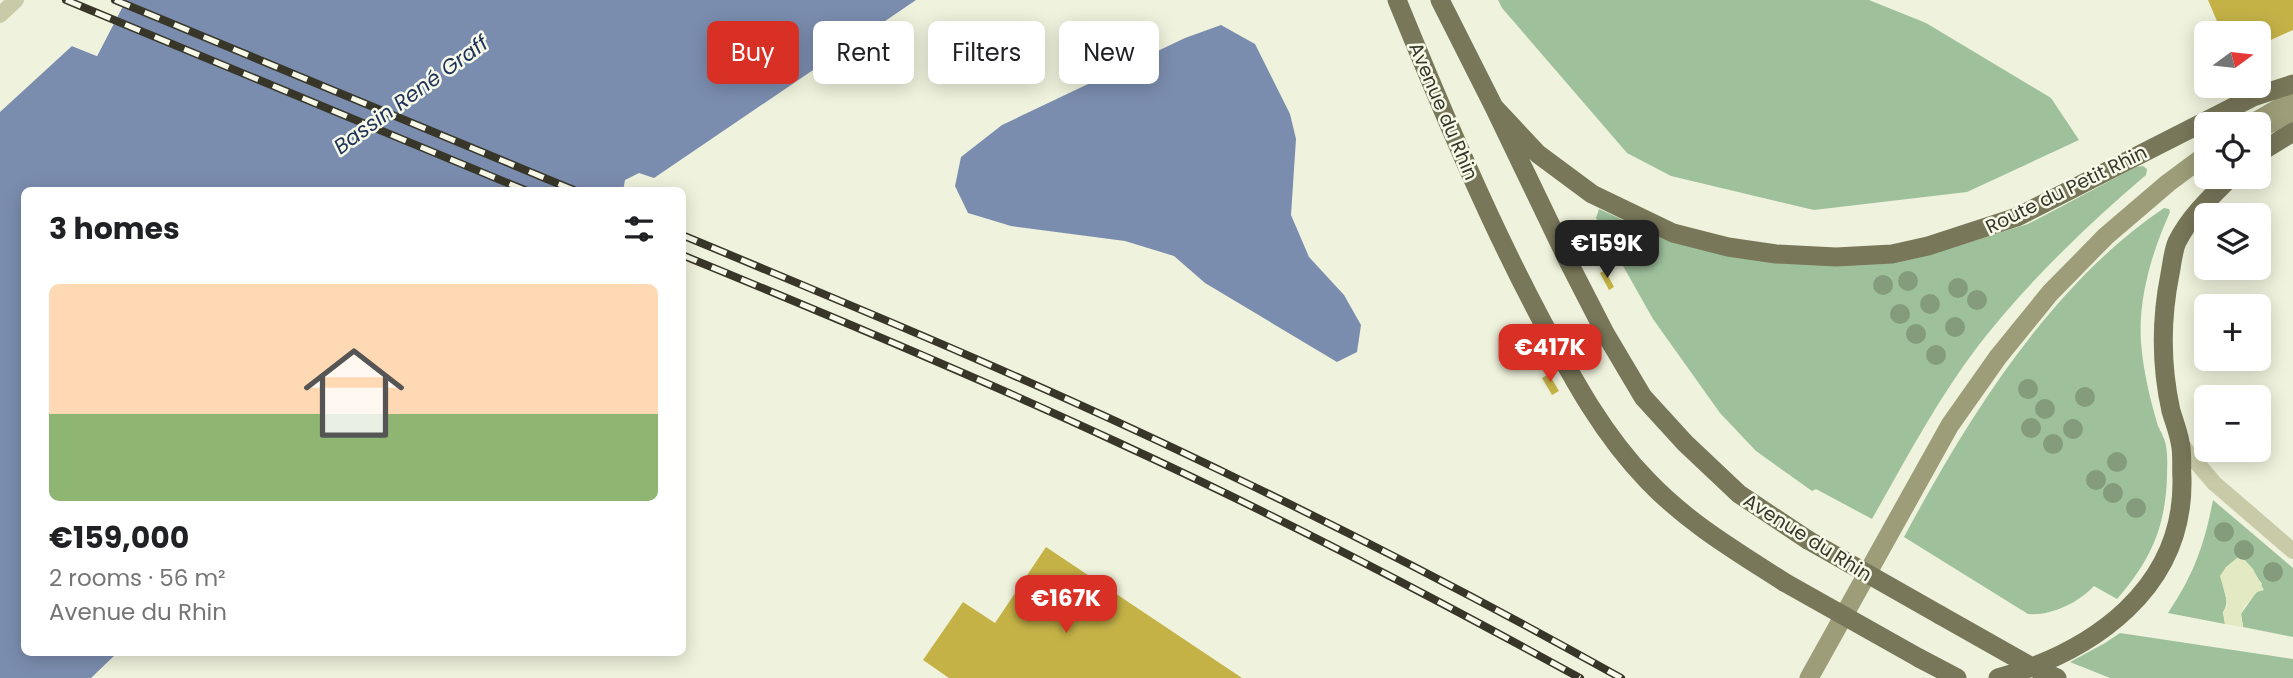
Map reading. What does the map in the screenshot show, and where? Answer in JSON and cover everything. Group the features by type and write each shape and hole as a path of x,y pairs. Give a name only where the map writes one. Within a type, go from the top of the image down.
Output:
{"main road":[{"name":"Avenue du Rhin","path":"1396,0 1457,146 1518,275 1572,377 1607,433 1647,481 1681,513 1719,540 1784,582 1957,678"},
{"name":"Avenue du Rhin","path":"1440,0 1605,334 1643,397 1685,443 1739,494 1808,540 2032,667 2057,678"},
{"name":"Route du Petit Rhin","path":"1494,107 1538,153 1592,194 1673,233 1727,247 1776,254 1858,256 1892,254 1928,246 2017,217 2187,129 2253,97 2293,83"},
{"path":"2271,113 2293,100"},
{"path":"2271,123 2293,116"},
{"path":"2271,146 2293,132"},
{"name":"Route du Petit Rhin","path":"1810,678 1950,425 1998,357 2050,293 2106,236 2194,164"},
{"path":"1998,678 2032,667 2087,641 2148,588 2164,563 2175,536 2182,495 2181,444 2169,399 2162,329 2166,293 2176,244 2199,208 2219,189"}],"lane":[{"path":"0,15 16,0"},
{"path":"2181,444 2214,483 2293,551"}],"shaded area":[{"path":"1498,0 1869,0 1926,23 2051,98 2079,140 1967,192 1814,210 1671,176 1627,153"},
{"path":"2143,166 2147,169 2146,175 2057,256 1978,346 1935,409 1872,519 1816,489 1812,491 1756,451 1720,413 1653,319 1596,218 1599,209 1680,242 1930,254 2028,224 2136,167"},
{"path":"2164,208 2170,212 2157,243 2148,276 2141,325 2147,384 2167,454 2166,496 2159,529 2147,557 2117,599 2094,586 2064,607 2046,613 2028,614 1904,537 1956,446 2015,357 2084,275 2123,239"},
{"path":"2213,500 2293,568 2293,637 2243,627 2241,614 2262,584 2244,559 2237,558 2223,583 2226,601 2223,612 2225,624 2168,613 2197,559"},
{"path":"2237,558 2244,559 2253,569 2264,590 2257,592 2244,607 2241,614 2243,627 2225,624 2223,612 2227,601 2220,576"},
{"path":"2120,633 2293,659 2293,678 2110,678 2070,662"}],"water":[{"name":"Bassin René Graff","path":"126,0 916,0 885,21 813,21 813,70 799,79 799,21 707,21 707,84 792,84 654,178 639,173 625,180 624,187 21,187 21,656 114,656 91,678 0,678 0,112 72,46 97,56"},
{"path":"1221,25 1255,44 1290,114 1296,139 1291,215 1309,257 1344,295 1361,325 1357,352 1337,362 1205,283 1174,256 1125,241 1011,226 968,213 955,186 961,157 1002,125 1088,84 1159,84 1159,50"}],"pier":[{"path":"122,0 126,0 97,56 72,46 73,43 96,52"}],"building":[{"path":"2208,0 2293,0 2293,30 2272,39 2272,21 2217,21"},
{"path":"1605,270 1614,287 1609,290 1600,273"},
{"path":"1549,374 1559,391 1552,395 1542,378"},
{"path":"1046,547 1242,678 949,678 923,660 963,602 995,623"}],"railway":[{"path":"66,0 517,187"},
{"path":"115,0 566,187"},
{"path":"686,237 963,353 1171,447 1384,551 1621,678"},
{"path":"686,257 956,370 1178,470 1352,556 1580,678"}]}
